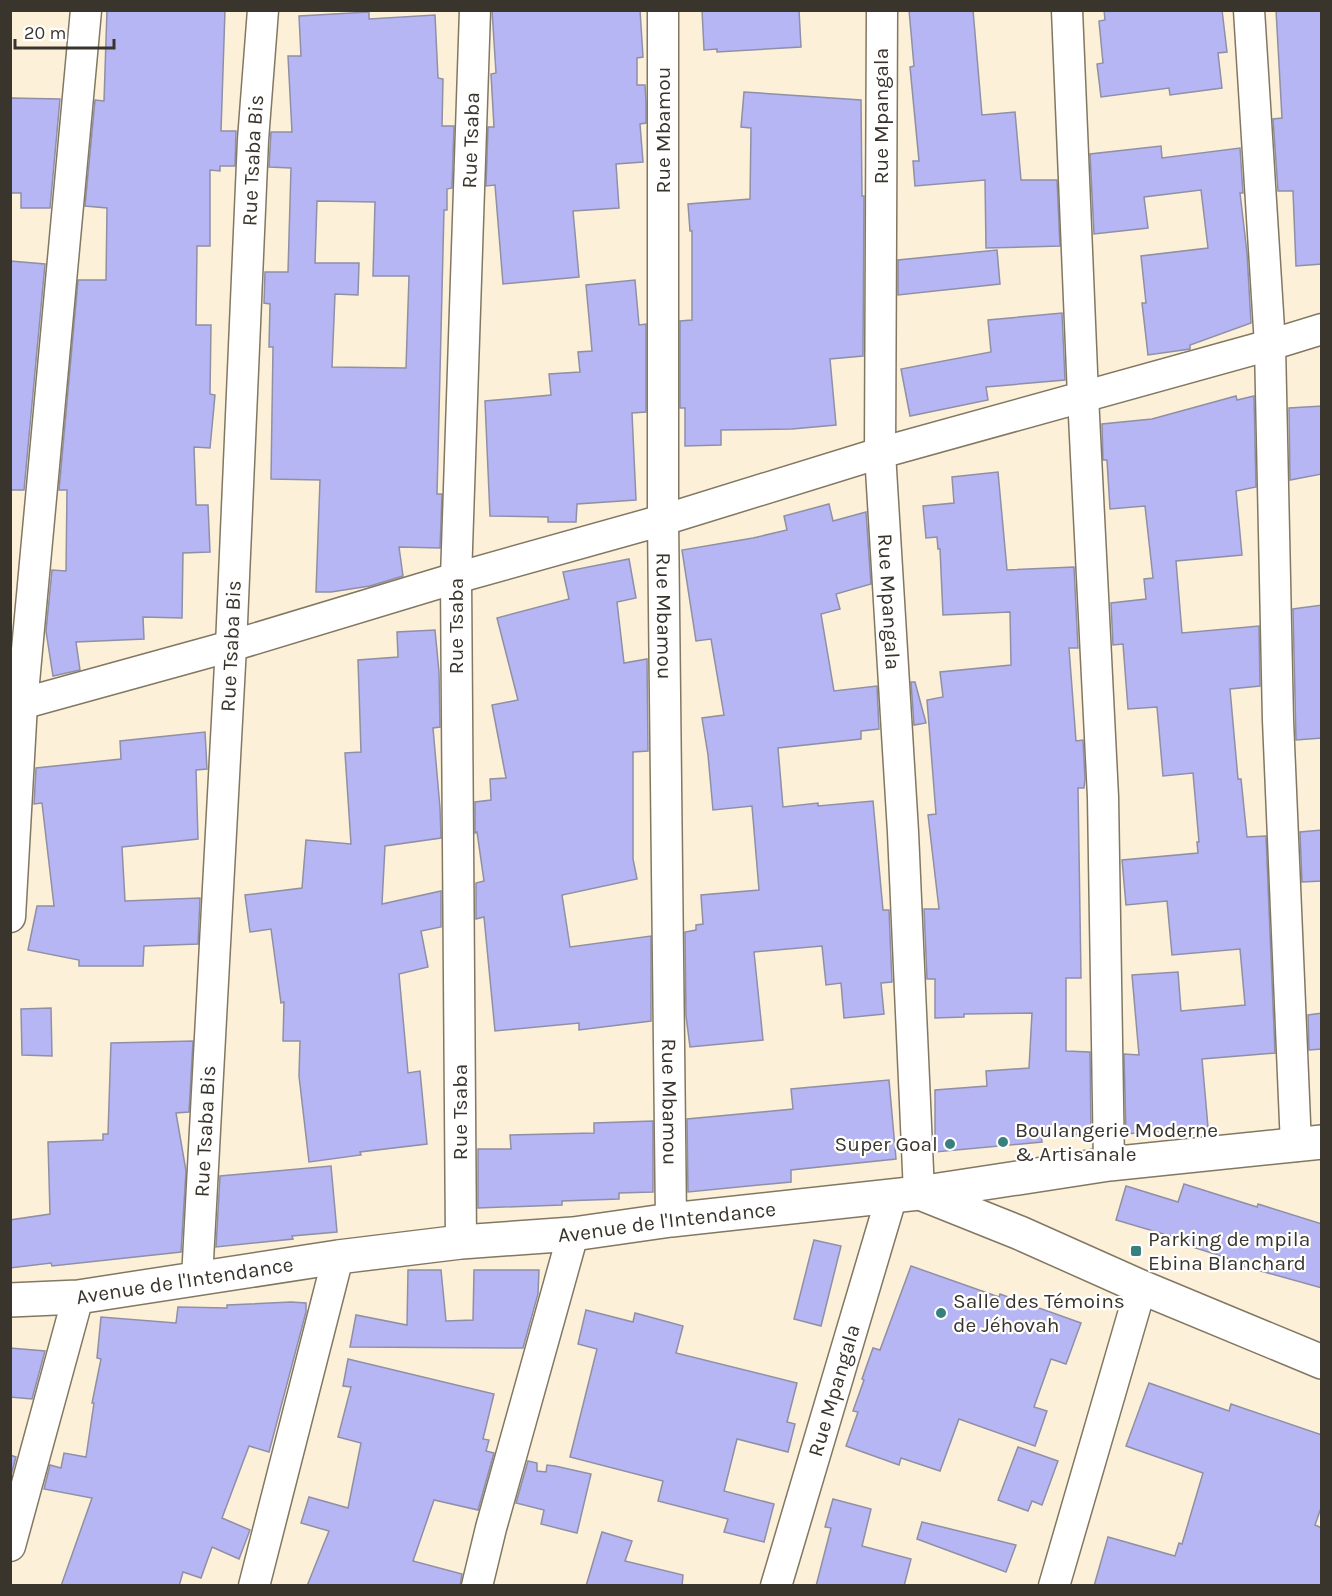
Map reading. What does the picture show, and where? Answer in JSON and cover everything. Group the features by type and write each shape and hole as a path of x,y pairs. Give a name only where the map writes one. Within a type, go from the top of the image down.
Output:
{"street":[{"path":"10,917 16,706 86,10"},
{"name":"Rue Tsaba Bis","path":"197,1279 231,646 253,140 262,10"},
{"name":"Rue Tsaba","path":"461,1242 456,578 475,10"},
{"name":"Rue Mbamou","path":"663,10 663,520 671,1221"},
{"name":"Rue Mpangala","path":"776,1586 905,1194 903,832 880,453 882,10"},
{"path":"1067,10 1103,797 1109,1164"},
{"path":"1249,10 1270,345 1278,720 1309,1144"},
{"path":"16,706 663,520 880,453 1322,329"},
{"name":"Avenue de l'Intendance","path":"10,1300 78,1297 338,1257 461,1242 573,1234 905,1194 1109,1164 1309,1144"},
{"path":"905,1194 1020,1233 1322,1362"},
{"path":"477,1586 573,1234"},
{"path":"254,1586 338,1257"},
{"path":"1054,1586 1142,1287"},
{"path":"10,1546 78,1297"}],"building":[{"path":"107,10 225,10 221,131 236,131 235,166 220,166 220,171 210,170 210,246 197,246 196,325 211,325 210,394 215,395 210,448 194,447 196,505 208,505 210,552 183,553 182,618 143,617 144,639 76,642 80,670 53,676 46,631 52,570 66,571 67,490 59,490 78,280 106,280 107,208 85,206 95,100 104,101"},
{"path":"492,10 640,10 643,57 637,58 637,85 645,85 646,123 640,124 643,162 616,164 619,208 573,211 579,277 503,284 495,185 486,186 488,127 494,127 491,74 496,73"},
{"path":"702,10 799,10 801,47 717,52 717,49 704,50"},
{"path":"909,10 973,10 982,115 1015,112 1021,180 1057,180 1060,246 986,248 985,180 915,186 913,161 919,161 910,67 914,66"},
{"path":"1104,10 1222,10 1227,52 1218,53 1222,88 1170,95 1169,88 1101,97 1097,64 1103,63 1099,21 1105,20"},
{"path":"1276,10 1322,10 1322,264 1296,266 1293,191 1278,191 1273,119 1282,118"},
{"path":"369,12 369,19 435,15 438,78 443,79 442,126 454,126 452,188 447,189 447,210 444,210 437,494 442,494 440,548 399,547 403,576 370,586 331,592 316,592 320,480 271,479 273,347 269,347 270,304 264,303 265,272 288,272 291,168 269,167 271,132 292,132 288,56 301,56 299,16","holes":["317,201 375,202 373,276 409,276 406,368 332,367 335,294 358,295 359,263 315,263"]},
{"path":"744,92 861,100 862,196 864,196 863,356 830,359 836,425 792,429 721,430 721,445 685,446 685,408 680,408 680,321 692,320 692,231 690,231 688,204 750,199 751,128 741,127"},
{"path":"10,98 60,99 50,208 21,208 21,193 10,193"},
{"path":"1161,146 1162,158 1240,148 1243,193 1240,193 1247,253 1251,323 1190,345 1190,349 1148,355 1142,303 1146,303 1141,256 1208,248 1201,190 1144,197 1148,228 1094,234 1090,154"},
{"path":"997,250 1000,284 898,295 898,260"},
{"path":"10,261 45,264 24,490 10,490"},
{"path":"635,280 639,325 646,324 646,412 632,413 636,500 577,504 576,522 548,522 548,517 490,516 485,401 551,395 549,374 580,372 578,352 592,351 586,285"},
{"path":"1062,313 1065,380 986,387 988,400 910,416 901,369 991,352 988,320"},
{"path":"1236,396 1237,400 1254,396 1256,487 1236,491 1242,555 1176,561 1182,633 1259,626 1260,686 1230,689 1238,779 1241,779 1247,837 1266,836 1275,1053 1202,1059 1208,1127 1126,1134 1124,1054 1139,1055 1132,975 1178,972 1181,1011 1245,1005 1240,949 1172,955 1167,901 1126,905 1122,860 1198,853 1197,842 1199,842 1193,773 1163,776 1157,707 1128,709 1123,644 1113,645 1111,603 1146,599 1144,579 1153,578 1145,506 1110,509 1107,460 1103,460 1102,424 1152,419"},
{"path":"1322,406 1322,474 1290,480 1289,408"},
{"path":"998,472 1007,570 1074,567 1078,648 1069,648 1076,741 1083,740 1085,779 1084,788 1078,788 1081,978 1066,978 1066,1051 1090,1052 1091,1135 1041,1134 1042,1142 935,1152 935,1090 987,1086 986,1071 1029,1068 1032,1013 964,1014 964,1017 935,1018 935,979 927,979 924,909 939,909 928,815 936,814 927,700 943,697 940,672 1011,665 1010,612 943,615 940,549 938,549 937,537 926,538 923,506 954,503 952,477"},
{"path":"829,504 833,521 866,512 871,584 836,594 840,609 821,614 834,691 877,686 879,729 861,731 861,739 778,748 783,807 873,801 883,910 889,910 892,982 881,983 884,1014 844,1018 841,983 826,985 822,946 754,952 763,1040 690,1047 686,1016 685,932 696,930 696,925 703,924 701,895 759,890 752,806 713,810 702,718 724,715 711,639 696,641 682,550 787,530 784,516"},
{"path":"629,559 636,598 617,602 624,663 647,659 648,751 633,752 633,859 637,879 562,895 570,947 651,936 651,1021 579,1030 579,1023 495,1031 484,917 476,919 476,883 484,881 477,832 475,833 475,802 491,800 490,779 506,778 492,705 518,700 497,618 569,599 563,572"},
{"path":"1322,605 1322,738 1296,740 1293,609"},
{"path":"435,630 439,672 440,727 433,728 441,838 385,846 382,904 441,891 441,927 421,931 428,967 399,974 408,1073 420,1071 427,1144 360,1152 361,1155 309,1162 299,1076 300,1041 283,1041 284,1002 281,1003 271,929 250,932 245,895 302,888 306,840 351,844 345,753 361,752 358,660 398,657 397,632"},
{"path":"911,682 915,682 926,723 914,725"},
{"path":"205,732 207,769 196,770 198,839 122,847 125,901 200,898 198,944 144,946 143,966 79,966 79,960 28,950 37,906 54,906 42,803 34,804 36,768 121,759 120,741"},
{"path":"1322,830 1322,881 1302,882 1300,832"},
{"path":"51,1008 52,1056 22,1055 21,1009"},
{"path":"1322,1013 1322,1049 1309,1050 1308,1015"},
{"path":"193,1041 189,1112 176,1113 186,1171 181,1252 52,1266 51,1263 10,1268 10,1220 50,1214 48,1142 103,1140 103,1134 108,1134 111,1043"},
{"path":"889,1080 896,1159 791,1170 791,1182 688,1192 687,1119 793,1109 791,1089"},
{"path":"653,1121 653,1192 619,1193 619,1199 562,1201 562,1205 478,1208 478,1149 511,1149 510,1135 594,1133 594,1123"},
{"path":"331,1166 337,1232 216,1247 220,1176"},
{"path":"1184,1184 1322,1224 1322,1288 1239,1265 1240,1262 1183,1244 1184,1240 1116,1220 1126,1186 1178,1202"},
{"path":"814,1240 841,1246 821,1326 794,1319"},
{"path":"911,1266 1081,1323 1066,1364 1051,1359 1034,1407 1047,1411 1035,1446 959,1419 940,1471 901,1458 899,1465 846,1446 858,1412 853,1411 873,1348 880,1350"},
{"path":"408,1270 441,1270 446,1321 473,1320 474,1270 539,1270 538,1294 523,1348 350,1347 356,1315 407,1325"},
{"path":"306,1303 306,1312 269,1452 249,1446 222,1518 250,1530 239,1559 212,1547 201,1578 183,1572 179,1586 61,1586 92,1498 44,1489 50,1465 61,1468 64,1453 86,1457 94,1403 92,1403 101,1359 97,1358 101,1317 176,1323 178,1307 227,1308 227,1305"},
{"path":"586,1310 633,1322 635,1313 683,1326 676,1353 797,1383 787,1422 795,1424 788,1452 737,1439 724,1491 774,1504 764,1542 724,1532 728,1519 658,1501 663,1481 570,1457 597,1349 578,1344"},
{"path":"10,1348 45,1351 32,1399 10,1397"},
{"path":"348,1359 494,1394 483,1439 489,1440 486,1451 494,1453 478,1510 434,1500 413,1561 462,1574 460,1586 307,1586 329,1531 301,1523 309,1497 348,1508 361,1443 338,1437 351,1387 343,1386"},
{"path":"1149,1383 1229,1411 1231,1404 1322,1435 1322,1505 1315,1525 1322,1528 1322,1586 1094,1586 1108,1537 1175,1556 1179,1543 1182,1544 1203,1473 1126,1446"},
{"path":"1018,1447 1058,1461 1042,1505 1032,1501 1028,1511 998,1500"},
{"path":"10,1455 16,1457 10,1479"},
{"path":"528,1461 537,1463 537,1471 546,1472 547,1465 591,1474 577,1533 541,1524 544,1510 516,1503"},
{"path":"833,1499 871,1509 862,1546 911,1559 904,1586 816,1586 831,1528 825,1527"},
{"path":"922,1522 1016,1545 1006,1572 917,1539"},
{"path":"602,1532 632,1541 625,1561 683,1575 682,1586 586,1586"}],"place":[{"name":"Boulangerie Moderne & Artisanale","path":"1003,1142"},
{"name":"Super Goal","path":"950,1144"},
{"name":"Parking de mpila Ebina Blanchard","path":"1136,1251"},
{"name":"Salle des Témoins de Jéhovah","path":"941,1313"}]}
